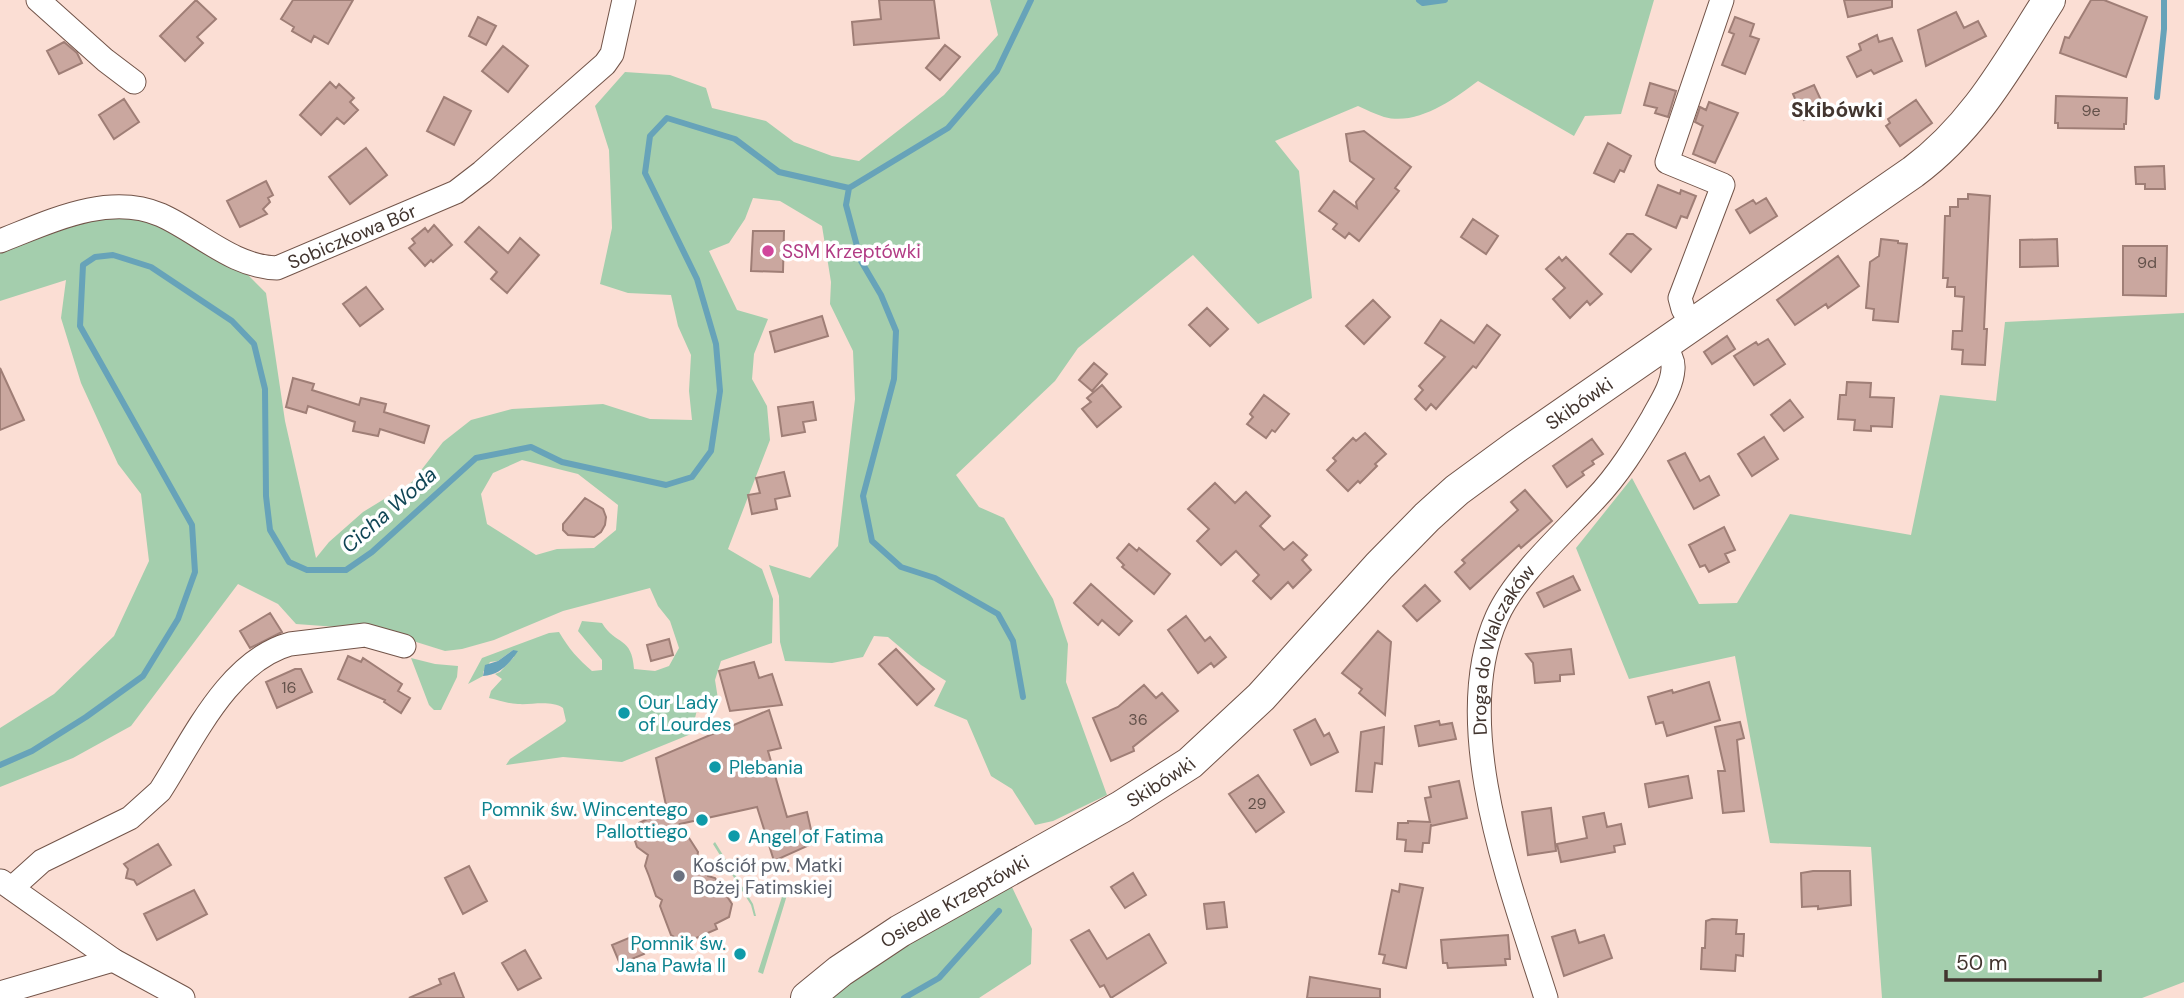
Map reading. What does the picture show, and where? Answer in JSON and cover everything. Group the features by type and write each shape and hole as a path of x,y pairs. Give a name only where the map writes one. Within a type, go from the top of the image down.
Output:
{"main road":[{"name":"Skibówki","path":"1108,814 1190,763 1242,717 1379,566 1450,497 1496,461 1913,172 1946,146 1975,114 2049,0"},
{"name":"Osiedle Krzeptówki","path":"807,998 840,971 890,937 1108,814"}],"street":[{"path":"38,0 105,60 134,82"},
{"name":"Sobiczkowa Bór","path":"0,241 72,214 110,207 146,210 163,216 211,246 264,267 277,268 456,192 482,172 605,64 612,54 624,0"},
{"path":"1692,324 1680,298 1723,185 1667,162 1722,0"},
{"name":"Droga do Walczaków","path":"1546,998 1503,863 1488,794 1480,729 1481,670 1497,616 1519,583 1598,497 1641,438 1672,377 1673,362 1662,345"},
{"path":"183,998 113,960 6,884 42,861 130,818 150,802 160,791 222,694 240,672 278,647 365,635 404,646"},
{"path":"0,993 113,960"}],"green space":[{"path":"990,0 1654,0 1621,114 1585,116 1574,136 1478,81 1446,103 1422,115 1396,119 1358,106 1275,141 1299,171 1312,298 1258,324 1193,255 1078,348 1055,381 956,475 979,507 1004,518 1053,599 1068,644 1066,682 1107,795 1053,821 1035,825 1012,789 991,776 967,720 934,706 946,681 921,665 888,637 874,636 863,657 832,663 785,661 780,642 779,596 769,565 810,578 838,546 855,399 853,351 830,304 831,282 822,226 780,201 753,198 745,219 729,243 709,251 737,310 768,319 754,354 752,379 767,406 770,440 728,549 762,569 773,599 772,643 721,661 715,680 718,699 697,710 691,734 622,762 563,757 506,765 510,759 566,721 563,708 553,704 514,704 489,698 491,691 502,679 495,674 514,657 513,650 498,661 490,662 483,676 468,684 482,658 549,633 559,632 566,644 592,671 602,670 602,660 578,631 582,621 602,623 627,646 633,658 634,669 655,671 669,666 679,648 670,621 658,606 650,588 563,611 494,640 445,651 378,630 296,624 278,604 238,584 131,726 73,758 0,787 0,728 54,694 114,636 149,561 141,494 118,464 81,383 61,318 66,280 0,301 0,250 110,207 155,213 238,265 266,293 285,421 316,558 329,542 363,512 412,482 443,442 471,420 512,409 603,404 650,419 692,420 689,391 691,355 678,326 671,295 628,293 600,284 612,228 609,150 595,106 625,72 670,75 706,88 712,108 766,121 794,142 832,156 859,161 944,95 998,35","holes":["522,460 578,474 618,505 616,530 594,548 557,549 536,555 487,524 481,494 493,473"]},
{"path":"2184,313 2184,982 2142,998 1882,998 1871,847 1770,843 1735,656 1629,679 1576,548 1632,478 1699,604 1737,603 1790,514 1911,535 1940,395 1996,401 2005,322"},
{"path":"411,658 458,666 457,677 441,710 434,710 429,705"},
{"path":"715,842 753,904 756,916 713,844"},
{"path":"787,881 791,882 763,974 758,972"},
{"path":"1011,885 1032,929 1031,964 979,998 826,998 879,957"}],"water":[{"path":"513,650 518,651 503,668 494,674 483,676 485,665 498,661"}],"building":[{"path":"196,0 216,19 197,37 203,43 185,61 160,36"},
{"path":"293,0 353,0 328,44 314,36 311,42 292,31 294,27 281,19"},
{"path":"879,0 934,0 939,38 854,45 852,22 881,19"},
{"path":"1844,0 1892,0 1892,7 1848,17"},
{"path":"2091,0 2104,0 2147,17 2126,77 2060,53 2065,37 2069,38"},
{"path":"1956,12 1964,28 1978,21 1986,36 1926,66 1918,30"},
{"path":"478,17 496,26 486,45 469,36"},
{"path":"1735,17 1754,24 1750,36 1759,39 1745,74 1722,65 1734,34 1729,32"},
{"path":"1877,35 1879,42 1892,38 1902,61 1874,74 1871,70 1857,77 1847,57 1861,50 1859,44"},
{"path":"64,42 77,53 82,63 59,74 47,51"},
{"path":"945,45 960,57 940,80 926,68"},
{"path":"503,46 528,66 508,92 482,71"},
{"path":"330,82 336,88 339,84 354,98 350,102 358,110 344,124 337,118 321,135 300,115"},
{"path":"1650,83 1676,91 1668,117 1655,113 1657,108 1644,105"},
{"path":"1814,85 1826,111 1804,120 1793,94"},
{"path":"2056,96 2127,98 2124,129 2058,128 2058,123 2055,123"},
{"path":"444,97 471,111 454,145 427,131"},
{"path":"124,99 139,122 114,139 99,115"},
{"path":"1916,100 1932,123 1900,146 1886,126 1890,123 1888,119"},
{"path":"1709,102 1738,113 1715,163 1693,154 1703,126 1695,122 1700,107 1706,110"},
{"path":"1364,131 1411,167 1395,188 1399,191 1359,241 1349,233 1345,238 1333,229 1337,224 1319,211 1334,191 1357,208 1356,202 1374,179 1350,161 1346,134"},
{"path":"1608,143 1631,156 1624,172 1620,170 1614,182 1594,173"},
{"path":"366,148 387,175 350,204 329,177"},
{"path":"2164,166 2165,189 2145,189 2145,184 2136,184 2135,167"},
{"path":"266,181 273,195 268,198 270,202 263,209 267,214 240,227 227,201"},
{"path":"1658,185 1680,194 1681,190 1696,196 1687,218 1681,216 1676,228 1646,215"},
{"path":"1968,194 1990,196 1985,365 1962,364 1963,350 1952,349 1953,331 1962,331 1964,297 1955,296 1955,287 1947,287 1948,278 1943,278 1945,216 1950,216 1950,207 1958,207 1958,199 1968,199"},
{"path":"1766,198 1777,216 1750,233 1736,210 1753,200 1756,204"},
{"path":"1473,219 1498,236 1486,254 1461,237"},
{"path":"434,225 452,245 425,266 409,248 415,243 412,239 425,228 428,232"},
{"path":"479,227 508,253 520,238 539,255 507,293 491,279 497,272 465,242"},
{"name":"SSM Krzeptówki","path":"753,231 784,231 783,272 751,271"},
{"path":"1627,234 1633,234 1651,249 1631,272 1610,254"},
{"path":"1881,239 1907,244 1898,322 1873,320 1874,309 1866,308 1870,262 1879,256"},
{"path":"2057,239 2058,266 2020,267 2020,240"},
{"path":"2123,246 2167,246 2166,296 2123,295"},
{"path":"1838,256 1859,286 1828,308 1826,304 1795,325 1777,300"},
{"path":"1559,257 1562,261 1566,257 1602,294 1590,305 1587,301 1570,318 1553,299 1565,288 1546,269"},
{"path":"366,287 383,309 360,326 343,304"},
{"path":"1373,300 1390,317 1364,344 1346,326"},
{"path":"1207,308 1228,329 1210,346 1189,325"},
{"path":"822,316 828,336 775,352 770,332"},
{"path":"1441,320 1474,343 1487,325 1500,335 1476,368 1473,366 1436,409 1431,404 1426,410 1415,399 1423,390 1419,386 1445,357 1425,343"},
{"path":"1727,336 1735,349 1712,364 1704,352"},
{"path":"1768,339 1785,364 1754,385 1734,356 1756,342 1758,345"},
{"path":"1094,363 1107,374 1092,391 1079,380"},
{"path":"0,368 24,420 0,430"},
{"path":"293,378 314,384 312,390 359,405 361,398 386,404 384,412 429,426 424,443 380,429 378,436 353,431 355,422 308,406 306,413 286,407"},
{"path":"1847,382 1871,383 1870,397 1894,398 1892,427 1871,426 1871,431 1854,430 1855,420 1838,419 1840,395 1846,395"},
{"path":"1102,385 1121,407 1097,427 1082,409 1091,402 1087,398"},
{"path":"1264,395 1289,414 1275,432 1272,430 1266,438 1247,424 1253,417 1250,414"},
{"path":"1790,400 1803,417 1784,431 1771,415"},
{"path":"813,402 816,420 803,422 805,432 782,436 778,407"},
{"path":"1365,433 1386,454 1360,483 1358,481 1348,491 1327,470 1336,461 1333,458 1353,438 1356,441"},
{"path":"1764,437 1778,459 1752,476 1738,454"},
{"path":"1592,439 1603,454 1582,472 1584,475 1567,487 1553,466"},
{"path":"1685,453 1700,481 1709,476 1719,495 1694,509 1668,461"},
{"path":"784,472 790,496 775,499 777,509 752,514 748,495 760,493 756,478"},
{"path":"1215,483 1235,503 1246,492 1270,516 1260,526 1284,550 1293,542 1307,555 1302,560 1311,570 1293,588 1288,582 1271,599 1253,581 1259,575 1236,551 1221,565 1197,541 1209,529 1188,509"},
{"path":"1525,490 1552,521 1521,548 1519,545 1470,589 1455,572 1465,563 1462,560 1518,510 1511,502"},
{"path":"585,498 603,509 605,525 594,537 568,535 563,530 563,524"},
{"path":"1724,527 1735,550 1725,554 1729,562 1709,572 1705,565 1700,567 1689,545"},
{"path":"1129,544 1137,551 1139,548 1170,574 1154,594 1122,567 1124,565 1117,558"},
{"path":"1573,576 1580,590 1544,607 1537,593"},
{"path":"1091,584 1132,621 1119,635 1102,620 1098,625 1074,603"},
{"path":"1425,585 1440,601 1417,621 1403,606"},
{"path":"270,613 282,632 250,648 240,631"},
{"path":"1186,616 1205,641 1210,637 1226,657 1214,667 1211,663 1198,673 1168,630"},
{"path":"1378,631 1391,642 1385,715 1359,693 1362,689 1342,673"},
{"path":"669,639 673,655 651,661 647,645"},
{"path":"896,649 934,689 917,705 879,664"},
{"path":"1571,649 1574,674 1560,675 1560,681 1535,683 1533,663 1526,654"},
{"path":"348,656 361,662 363,658 402,684 398,691 410,698 401,713 384,702 385,700 338,679"},
{"path":"754,662 759,678 772,674 782,705 730,711 719,671"},
{"path":"301,669 312,692 277,708 266,682"},
{"path":"1709,682 1720,720 1667,736 1663,722 1656,724 1648,697"},
{"path":"1144,685 1156,698 1162,693 1178,711 1133,747 1134,751 1111,761 1093,718 1118,707"},
{"path":"769,710 781,748 768,751 787,817 807,812 814,843 774,861 757,807 680,824 698,852 697,858 704,861 709,868 708,876 715,878 732,904 729,917 715,924 717,929 694,939 680,940 671,935 660,906 662,900 656,896 645,866 648,855 637,847 635,841 639,823 667,810 656,758"},
{"path":"1315,719 1324,736 1329,733 1338,752 1311,765 1294,730"},
{"path":"1439,721 1440,725 1452,723 1456,739 1419,746 1415,726"},
{"path":"1740,722 1744,738 1737,740 1744,811 1723,813 1718,771 1725,771 1715,727"},
{"path":"1384,727 1382,764 1375,763 1372,792 1356,791 1361,732"},
{"path":"1258,775 1284,812 1256,832 1229,794"},
{"path":"1688,776 1692,798 1649,807 1645,784"},
{"path":"1459,781 1467,818 1431,824 1429,843 1423,843 1422,852 1405,851 1406,840 1397,839 1398,823 1430,822 1425,798 1431,797 1429,787"},
{"path":"1551,808 1556,851 1528,855 1522,812"},
{"path":"1604,813 1607,827 1621,824 1625,844 1614,846 1615,852 1561,862 1557,844 1587,838 1583,817"},
{"path":"158,844 171,865 137,885 134,880 126,878 128,869 124,864"},
{"path":"469,866 487,901 463,914 445,878"},
{"path":"1850,871 1851,905 1818,909 1818,906 1802,907 1801,873"},
{"path":"1133,873 1146,895 1125,908 1111,887"},
{"path":"1400,884 1423,888 1406,968 1383,963 1385,955 1379,954 1392,890 1399,892"},
{"path":"194,890 207,914 157,940 144,914"},
{"path":"1224,902 1227,927 1207,929 1204,904"},
{"path":"1737,920 1736,934 1744,934 1743,956 1736,955 1735,971 1701,969 1706,921"},
{"path":"1089,930 1107,959 1149,934 1166,963 1111,998 1104,985 1100,987 1071,940"},
{"path":"1575,930 1579,943 1604,935 1612,958 1564,976 1552,937"},
{"path":"636,935 644,954 620,964 612,945"},
{"path":"1508,935 1510,959 1505,959 1506,965 1448,968 1447,963 1443,963 1441,940"},
{"path":"525,950 541,978 518,990 502,963"},
{"path":"454,973 464,998 409,998 441,984 439,979"},
{"path":"1310,977 1380,989 1380,998 1307,998"}],"waterway":[{"name":"Cicha Woda","path":"0,765 32,751 143,676 178,619 195,572 192,525 80,326 83,265 95,257 113,255 151,267 232,321 254,344 265,389 266,496 270,530 289,562 307,570 346,570 372,552 476,458 531,447 562,462 666,485 692,477 711,451 720,391 716,344 697,279 645,173 650,136 667,118 735,139 779,172 849,188 948,128 997,71 1031,0"},
{"name":"Cicha Woda","path":"1419,0 1423,3 1445,0"},
{"path":"2157,97 2164,0"},
{"path":"849,188 846,205 861,261 881,295 896,331 894,379 863,496 872,541 901,567 935,578 998,614 1013,641 1023,697"},
{"path":"904,998 939,978 999,911"}],"place":[{"name":"SSM Krzeptówki","path":"768,251"},
{"name":"Our Lady of Lourdes","path":"624,713"},
{"name":"Plebania","path":"715,767"},
{"name":"Pomnik św. Wincentego Pallottiego","path":"702,820"},
{"name":"Angel of Fatima","path":"734,836"},
{"name":"Kościół pw. Matki Bożej Fatimskiej","path":"679,876"},
{"name":"Pomnik św. Jana Pawła II","path":"740,954"}],"district":[{"name":"Skibówki","path":"1837,110"}]}
